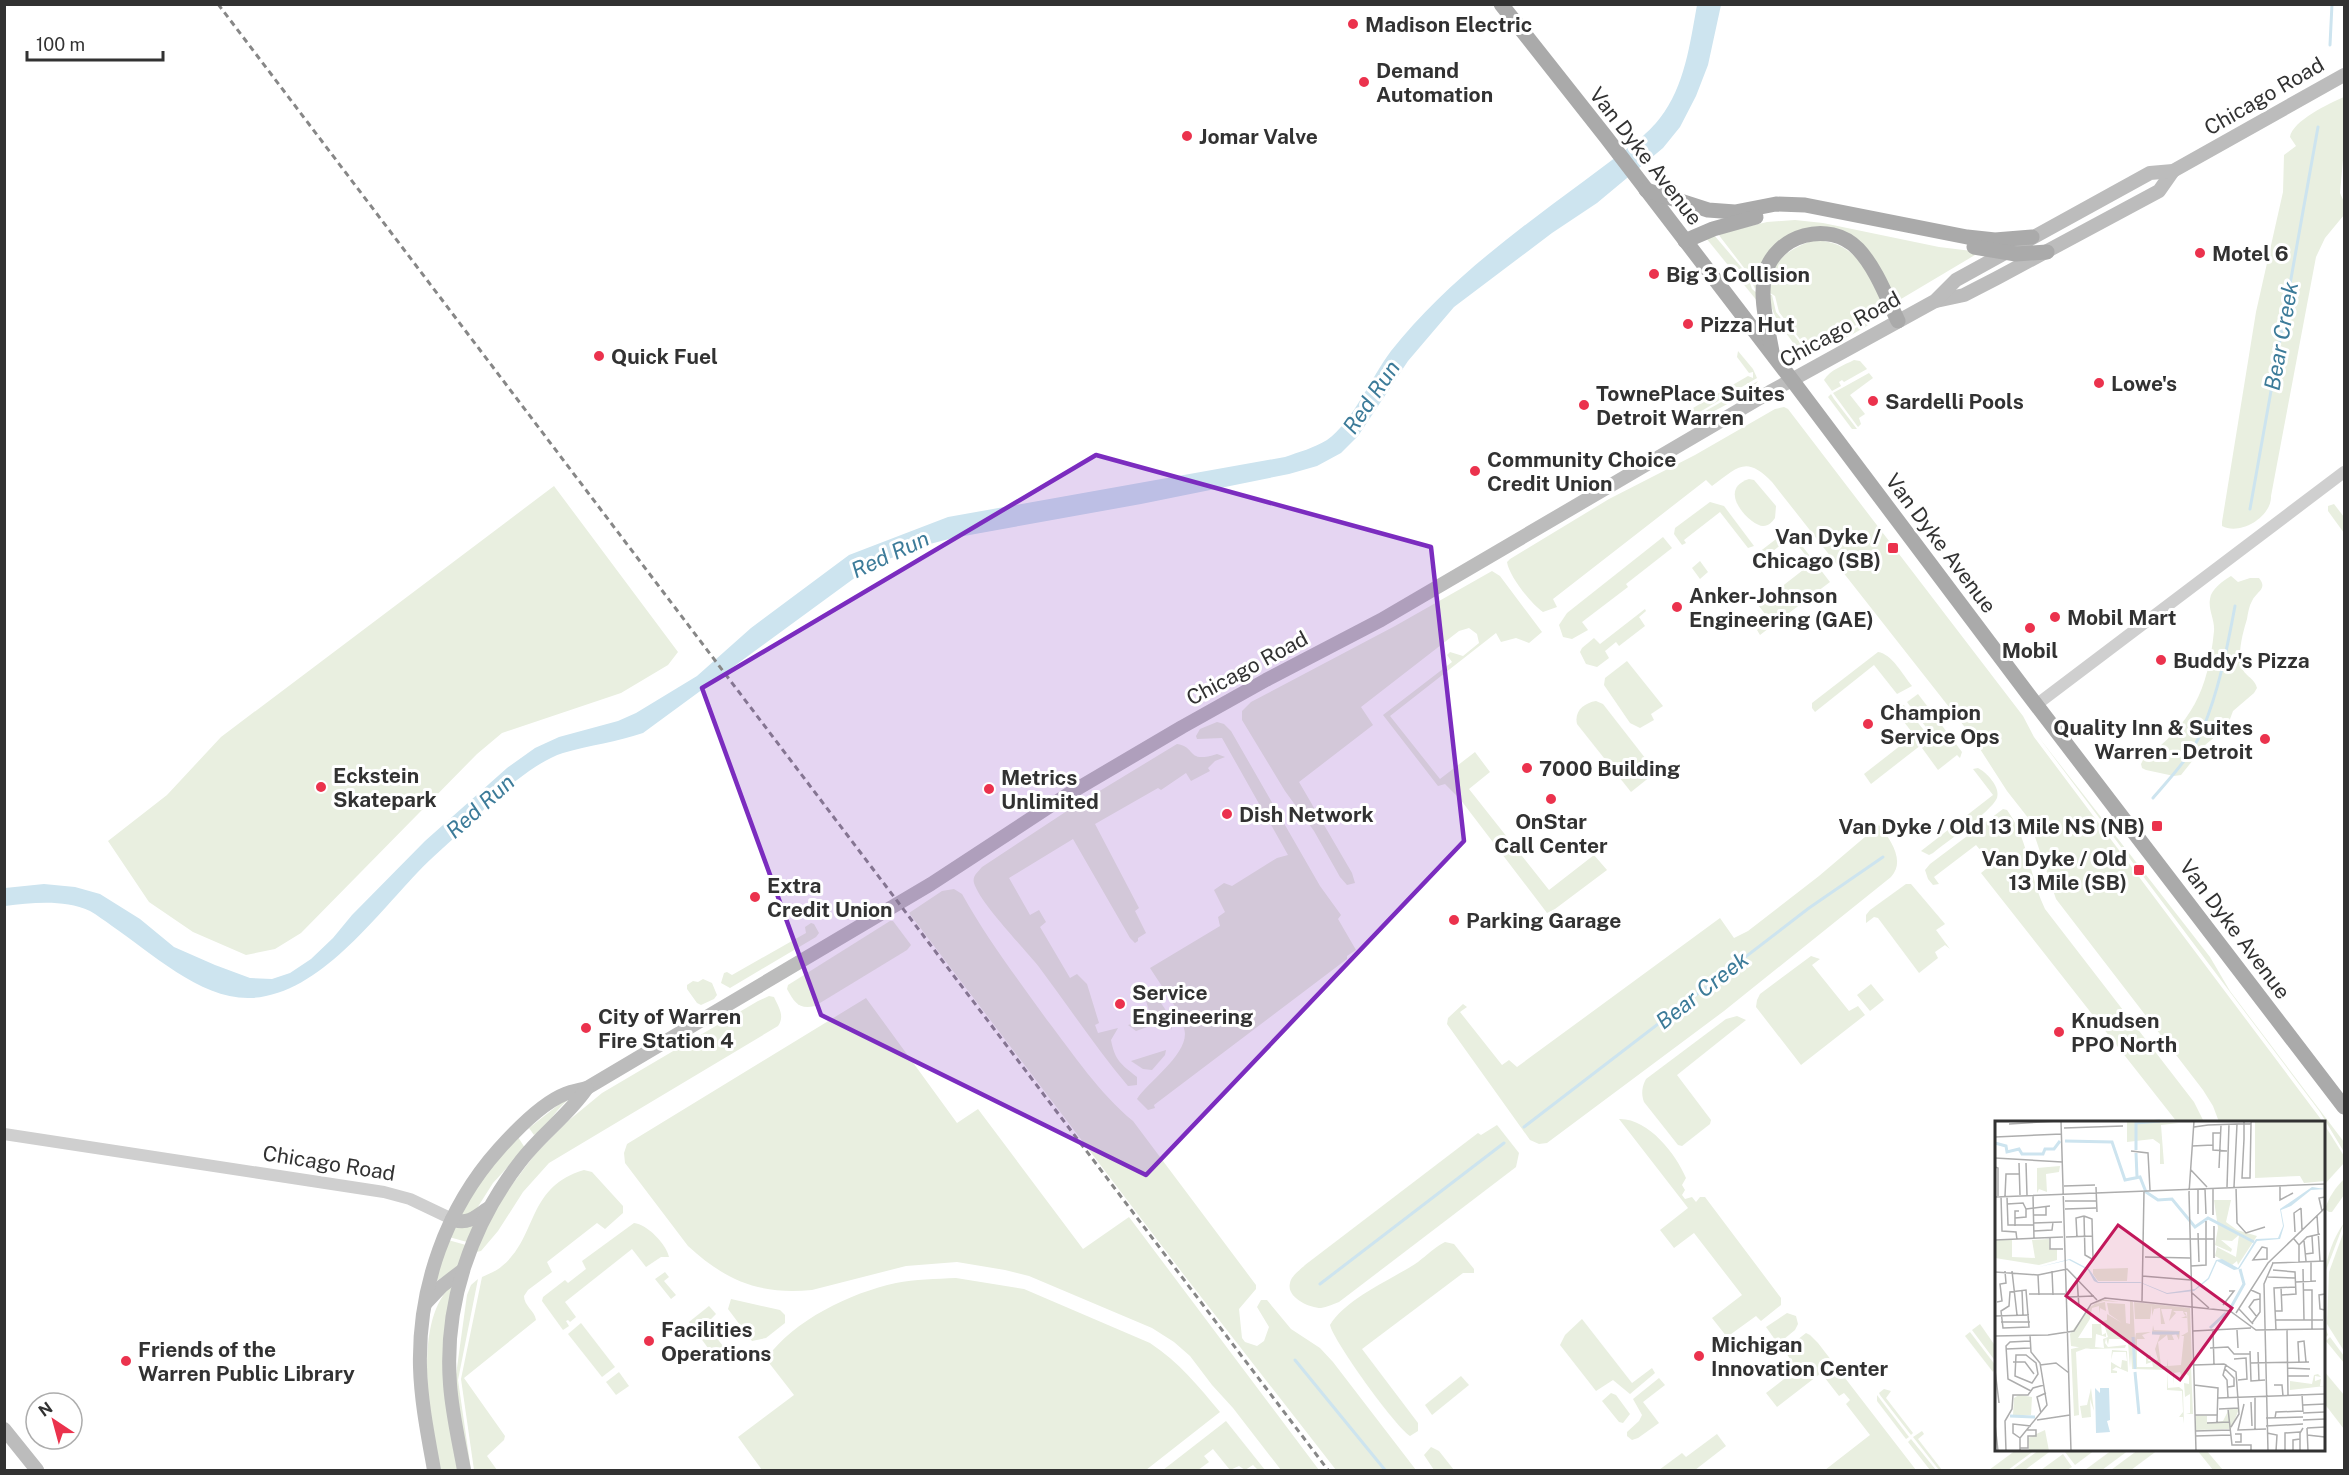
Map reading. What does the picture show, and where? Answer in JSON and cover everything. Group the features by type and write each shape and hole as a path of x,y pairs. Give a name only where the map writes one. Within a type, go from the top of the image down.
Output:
{"main road":[{"name":"Van Dyke Avenue","path":"1501,4 1792,380 2036,705 2344,1107"},
{"name":"Chicago Road","path":"452,1219 477,1176 515,1132 539,1111 565,1094 587,1088 931,884 1070,792 1225,702 1381,620 1792,380 1935,301 1956,280 2003,253 2150,173 2173,171 2344,75"},
{"name":"Chicago Road","path":"1935,301 1964,295 2159,191 2173,171"},
{"path":"1646,190 1708,210 1736,212 1776,204 1805,205 1967,237 1995,240 2032,237"},
{"path":"1685,241 1703,232 1748,219 1771,214 1795,213 1831,217 2003,253 2047,252"},
{"path":"1772,355 1764,301 1765,272 1785,244 1804,235 1827,234 1852,244 1869,265 1898,321"},
{"name":"Chicago Road","path":"464,1470 452,1398 449,1363 452,1320 463,1270 490,1207 522,1160 549,1129 574,1107 587,1088"},
{"path":"434,1470 421,1380 420,1348 424,1305 436,1258 452,1219 465,1222 490,1207"},
{"path":"424,1305 442,1286 463,1270"},
{"path":"4,1429 38,1470"}],"street":[{"path":"2036,705 2344,472"},
{"name":"Chicago Road","path":"4,1134 384,1192 410,1199 452,1219"}],"highlighted area":[{"path":"1096,455 1431,547 1464,841 1146,1175 821,1015 702,688"}],"green space":[{"path":"2344,97 2344,149 2340,193 2344,202 2344,215 2325,238 2316,257 2270,503 2261,517 2246,526 2230,528 2222,526 2256,312 2283,192 2284,155 2296,146 2290,137 2297,125 2312,113"},
{"path":"1795,220 1823,223 1939,247 1980,252 1896,302 1860,242 1790,234 1777,242 1755,289 1748,273 1718,234 1767,222"},
{"path":"1714,235 1747,274 1752,289 1758,294 1758,302 1706,238"},
{"path":"1815,240 1830,242 1852,253 1873,282 1884,307 1880,312 1809,351 1779,312 1775,296 1770,293 1770,282 1782,258 1797,247"},
{"path":"1770,295 1772,295 1776,312 1805,349 1800,352 1776,318"},
{"path":"1881,314 1849,336 1813,354 1810,353"},
{"path":"1738,351 1753,369 1757,378 1693,416 1691,411 1693,408 1748,376 1753,378 1753,372 1749,373 1737,357"},
{"path":"1854,360 1860,361 1867,369 1844,382 1842,380 1839,382 1841,386 1832,391 1824,380 1833,371"},
{"path":"1869,373 1873,378 1850,395 1865,414 1859,418 1861,424 1858,427 1833,393"},
{"path":"1758,381 1729,403 1695,417"},
{"path":"1831,394 1857,429 1852,429 1828,397"},
{"path":"1784,407 1788,409 2023,716 2034,737 2322,1121 2219,1121 2203,1090 2056,899 2029,819 2007,791 1971,735 1772,482 1763,474 1748,466 1736,469 1712,486 1706,480 1553,599 1557,607 1543,612 1516,582 1507,562 1510,559 1609,499 1695,455 1775,409"},
{"path":"1749,479 1754,480 1776,506 1775,518 1767,525 1763,526 1751,520 1744,514 1735,499 1735,491 1739,484"},
{"path":"554,486 678,652 668,665 621,693 502,733 477,754 301,933 275,949 246,955 193,932 149,902 108,841 167,795 221,737"},
{"path":"1710,502 1724,506 1754,546 1748,548 1720,512 1684,540 1686,543 1682,545 1674,534 1675,528"},
{"path":"2334,504 2344,517 2344,533 2328,511 2328,506"},
{"path":"1789,529 1830,582 1760,635 1757,630 1770,620 1758,605 1812,563 1791,537 1759,562 1754,556"},
{"path":"1663,537 1672,548 1626,584 1628,587 1582,622 1588,630 1572,639 1563,637 1559,625 1567,613"},
{"path":"1700,561 1708,572 1700,579 1692,568"},
{"path":"1492,571 1500,576 1542,632 1529,643 1516,638 1501,642 1496,633 1390,716 1440,779 1475,752 1490,772 1469,789 1549,890 1594,855 1607,870 1547,913 1460,799 1445,784 1438,786 1383,715 1452,662 1447,655 1450,652 1463,656 1479,643 1477,634 1469,628 1459,631 1361,707 1373,725 1299,782 1352,873 1355,883 1347,885 1340,877 1314,831 1285,791 1242,720 1242,711 1251,702 1395,626"},
{"path":"2231,576 2238,582 2259,578 2262,585 2250,605 2240,652 2243,670 2255,682 2257,688 2233,711 2227,727 2205,745 2181,775 2174,776 2146,770 2142,768 2143,760 2174,733 2195,704 2202,688 2211,652 2214,623 2210,607 2211,595"},
{"path":"1645,609 1646,611 1639,617 1645,626 1619,646 1616,642 1605,651 1609,658 1597,667 1586,664 1580,652 1582,648 1594,638 1600,644"},
{"path":"1878,652 1893,661 1912,686 1897,694 1874,665 1815,712 1812,703"},
{"path":"1627,661 1663,706 1651,714 1654,720 1640,728 1630,723 1604,685 1605,678"},
{"path":"1918,694 1962,752 1960,758 1957,755 1938,770 1922,748 1934,738 1907,702"},
{"path":"1596,701 1603,704 1656,772 1631,792 1577,724 1577,715 1581,708"},
{"path":"1904,705 1930,738 1871,784 1864,774 1914,735 1895,710"},
{"path":"1217,722 1224,724 1231,731 1320,886 1341,915 1338,919 1356,950 1154,1105 1155,1108 1148,1110 1137,1099 1177,1055 1185,1035 1183,1026 1186,1023 1150,968 1220,926 1218,917 1225,912 1214,890 1224,883 1232,886 1277,858 1288,855 1222,738 1197,739 1196,736 1200,729"},
{"path":"2037,735 2210,957 2230,991 2344,1142 2344,1152 2320,1112"},
{"path":"1177,744 1187,748 1196,756 1207,757 1217,754 1225,757 1215,761 1208,768 1210,771 1191,781 1186,773 1161,790 1158,788 1095,824 1139,908 1135,911 1146,933 1138,938 1138,941 1135,943 1130,938 1073,839 1009,878 1030,915 1039,910 1046,922 1040,927 1070,978 1077,974 1087,984 1099,1023 1095,1025 1098,1033 1118,1028 1111,1040 1114,1053 1123,1065 1137,1077 1137,1085 1128,1086 1039,967 985,902 978,892 974,878 982,867 1070,809"},
{"path":"1978,768 1989,776 1997,789 1997,798 1993,804 1978,819 1933,853 1929,855 1921,851 1993,795 1973,769"},
{"path":"2003,809 2007,810 2020,833 2045,909 2194,1102 2204,1121 2176,1121 1981,873 1992,864 1976,845 1934,877 1939,884 1933,885 1928,879 1925,870"},
{"path":"1879,825 1892,843 1897,857 1895,871 1891,877 1724,1011 1547,1143 1539,1144 1530,1140 1447,1024 1448,1018 1463,1004 1467,1007 1460,1012 1502,1065 1509,1060 1517,1067 1720,918 1734,938 1748,931 1819,876"},
{"path":"1906,884 1911,884 1945,924 1936,930 1950,949 1945,945 1935,952 1938,958 1919,973 1878,918 1874,917 1866,923 1866,915 1870,910"},
{"path":"954,889 962,894 1003,958 1077,1060 1109,1098 1133,1121 1256,1285 1256,1289 1239,1309 1242,1338 1245,1342 1257,1346 1264,1341 1269,1327 1257,1307 1261,1300 1267,1300 1291,1329 1320,1348 1333,1362 1416,1470 1336,1470 1184,1275 909,913 942,891"},
{"path":"893,921 911,945 907,950 815,1006 801,1006 795,1001 787,989 788,985"},
{"path":"811,923 819,933 816,937 730,988 721,983 724,973 732,975 806,933 805,927"},
{"path":"1811,956 1820,959 1812,965 1849,1011 1858,1006 1865,1015 1801,1065 1756,1007 1760,994"},
{"path":"703,979 712,983 717,995 714,999 701,1005 687,989 687,985"},
{"path":"1871,984 1884,1000 1870,1011 1857,995"},
{"path":"1143,990 1153,1003 1159,1000 1171,1018 1172,1030 1167,1020 1136,1031 1128,1025 1151,1018"},
{"path":"769,996 774,997 780,1012 781,1019 778,1026 549,1163 523,1192 498,1231 481,1251 476,1252 502,1198 536,1153 568,1121 602,1093"},
{"path":"866,998 957,1123 978,1109 1083,1249 1129,1217 1319,1470 1281,1470 1190,1356 1174,1342 1152,1328 1029,1276 957,1262 906,1266 812,1290 776,1290 760,1288 730,1277 688,1246 625,1163 624,1153 627,1144"},
{"path":"1737,1016 1746,1020 1677,1075 1711,1120 1710,1124 1682,1146 1678,1145 1644,1102 1642,1093 1646,1079 1726,1019"},
{"path":"1166,1050 1165,1055 1152,1070 1143,1069 1131,1061"},
{"path":"567,1098 568,1100 534,1135 529,1128"},
{"path":"1619,1119 1640,1124 1660,1139 1686,1178 1682,1185 1685,1190 1682,1195 1685,1199 1692,1197 1696,1202 1700,1197 1705,1197 1781,1298 1781,1305 1761,1321 1756,1316 1727,1337 1712,1318 1742,1295 1694,1233 1674,1248 1660,1230 1688,1208"},
{"path":"1497,1125 1519,1153 1516,1167 1339,1302 1316,1308 1300,1301 1291,1293 1291,1280 1305,1265 1478,1133 1481,1135"},
{"path":"2325,1126 2344,1156 2344,1163 2325,1184"},
{"path":"518,1137 525,1148 493,1183 474,1213 459,1218 485,1175"},
{"path":"584,1170 592,1172 623,1206 623,1213 605,1229 597,1223 547,1262 552,1272 528,1290 524,1296 536,1320 464,1378 505,1436 504,1440 487,1456 497,1470 474,1470 461,1379 482,1277 500,1268 513,1254 542,1200 552,1188 565,1178"},
{"path":"2344,1179 2344,1195 2332,1212 2329,1212 2325,1209 2328,1201"},
{"path":"634,1223 645,1227 656,1236 665,1247 669,1257 661,1257 646,1267 632,1249 565,1302 576,1317 570,1322 566,1321 569,1326 563,1330 542,1301 543,1297 565,1280 568,1283 586,1269 582,1261"},
{"path":"2344,1223 2325,1273 2330,1250"},
{"path":"474,1225 467,1242 449,1237 454,1227"},
{"path":"2344,1231 2344,1351 2327,1324 2329,1272"},
{"path":"448,1240 466,1245 459,1266 435,1282"},
{"path":"1445,1242 1454,1244 1474,1269 1474,1273 1463,1273 1362,1349 1418,1423 1418,1431 1410,1436 1366,1383 1342,1348 1330,1325 1337,1315 1358,1298 1418,1262"},
{"path":"665,1272 669,1277 664,1281 676,1295 671,1299 655,1279"},
{"path":"956,1278 1024,1289 1150,1343 1179,1367 1220,1412 1146,1470 762,1470 738,1437 794,1395 766,1359 778,1345 807,1320 860,1294 903,1282"},
{"path":"478,1279 458,1380 471,1470 469,1470 455,1382 467,1295 471,1285"},
{"path":"450,1287 453,1287 459,1470 439,1470 429,1401 428,1349 431,1325 438,1304"},
{"path":"731,1299 780,1310 785,1315 785,1323 766,1338 752,1341 728,1309"},
{"path":"709,1306 716,1314 706,1324 726,1350 716,1359 689,1322"},
{"path":"1787,1313 1796,1316 1798,1324 1795,1330 1778,1344 1766,1327"},
{"path":"1582,1319 1632,1383 1652,1368 1655,1373 1630,1394 1613,1380 1596,1391 1560,1345 1565,1335"},
{"path":"581,1323 615,1367 602,1377 568,1334"},
{"path":"1980,1324 1995,1346 1995,1361 1972,1330"},
{"path":"1970,1332 1995,1365 1993,1372 1965,1336"},
{"path":"1806,1333 1818,1343 1916,1470 1825,1470 1870,1435 1846,1404 1850,1400 1844,1393 1839,1396 1821,1373 1777,1407 1766,1393 1797,1369 1784,1350"},
{"path":"2330,1337 2344,1356 2344,1363 2326,1341"},
{"path":"619,1372 629,1386 616,1395 606,1382"},
{"path":"2325,1372 2344,1395 2344,1429 2325,1404"},
{"path":"1461,1376 1469,1385 1432,1415 1425,1405"},
{"path":"1659,1378 1665,1385 1643,1402 1659,1423 1632,1440 1627,1436 1627,1432 1642,1415 1633,1399"},
{"path":"1884,1389 1891,1391 1886,1398 1913,1433 1911,1435 1880,1395 1879,1393"},
{"path":"1611,1393 1616,1395 1630,1414 1623,1423 1619,1422 1602,1401"},
{"path":"1877,1395 1909,1437 1906,1439 1877,1401"},
{"path":"1226,1421 1265,1470 1258,1470 1253,1465 1245,1470 1239,1466 1230,1470 1213,1449 1204,1456 1209,1462 1198,1470 1163,1470"},
{"path":"1922,1431 1924,1434 1918,1439 1942,1470 1939,1470 1913,1437"},
{"path":"1717,1434 1726,1446 1695,1470 1659,1470 1682,1453 1686,1457"},
{"path":"1911,1439 1936,1470 1930,1470 1908,1442"},
{"path":"1431,1447 1439,1451 1454,1470 1434,1470 1424,1455"},
{"path":"2015,1451 2034,1451 2008,1470 1989,1470"},
{"path":"2038,1451 2051,1451 2025,1470 2012,1470"},
{"path":"2067,1451 2094,1451 2075,1465 2065,1452"},
{"path":"2111,1451 2128,1451 2102,1470 2085,1470"},
{"path":"2137,1451 2157,1451 2131,1470 2111,1470"},
{"path":"2198,1451 2207,1451 2223,1470 2213,1470"},
{"path":"2063,1454 2072,1467 2067,1470 2041,1470"}],"water":[{"name":"Red Run","path":"1697,5 1721,5 1708,65 1696,96 1680,127 1663,148 1597,203 1552,233 1454,307 1408,361 1358,436 1341,453 1317,466 1289,474 1141,504 953,538 926,545 878,563 643,733 557,755 527,772 503,791 429,861 343,951 322,969 299,984 276,994 251,998 232,997 214,991 178,973 98,916 80,907 58,903 5,906 5,888 44,884 75,887 100,894 140,919 174,947 215,965 250,978 272,979 290,973 311,959 425,841 507,768 535,748 559,737 618,721 636,713 697,676 751,628 849,555 948,517 1285,457 1322,443 1345,422 1391,351 1447,291 1509,237 1641,138 1656,123 1668,106 1681,78"}],"waterway":[{"name":"Bear Creek","path":"2330,45 2332,4"},
{"name":"Bear Creek","path":"2250,509 2318,127"},
{"name":"Bear Creek","path":"2153,798 2186,758 2202,731 2218,685 2235,606"},
{"name":"Bear Creek","path":"1524,1127 1809,908 1883,857"},
{"name":"Bear Creek","path":"1320,1284 1504,1143"},
{"name":"Bear Creek","path":"1295,1360 1385,1470"}],"railway":[{"path":"218,4 1328,1470"}],"place":[{"name":"Madison Electric","path":"1353,24"},
{"name":"Demand Automation","path":"1364,82"},
{"name":"Jomar Valve","path":"1187,136"},
{"name":"Motel 6","path":"2200,253"},
{"name":"Big 3 Collision","path":"1654,274"},
{"name":"Pizza Hut","path":"1688,324"},
{"name":"Quick Fuel","path":"599,356"},
{"name":"Lowe's","path":"2099,383"},
{"name":"Sardelli Pools","path":"1873,401"},
{"name":"TownePlace Suites Detroit Warren","path":"1584,405"},
{"name":"Community Choice Credit Union","path":"1475,471"},
{"name":"Van Dyke / Chicago (SB)","path":"1893,548"},
{"name":"Anker-Johnson Engineering (GAE)","path":"1677,607"},
{"name":"Mobil Mart","path":"2055,617"},
{"name":"Mobil","path":"2030,628"},
{"name":"Buddy's Pizza","path":"2161,660"},
{"name":"Champion Service Ops","path":"1868,724"},
{"name":"Quality Inn & Suites Warren - Detroit","path":"2265,739"},
{"name":"7000 Building","path":"1527,768"},
{"name":"Eckstein Skatepark","path":"321,787"},
{"name":"Metrics Unlimited","path":"989,789"},
{"name":"OnStar Call Center","path":"1551,799"},
{"name":"Dish Network","path":"1227,814"},
{"name":"Van Dyke / Old 13 Mile NS (NB)","path":"2157,826"},
{"name":"Van Dyke / Old 13 Mile (SB)","path":"2139,870"},
{"name":"Extra Credit Union","path":"755,897"},
{"name":"Parking Garage","path":"1454,920"},
{"name":"Service Engineering","path":"1120,1004"},
{"name":"City of Warren Fire Station 4","path":"586,1028"},
{"name":"Knudsen PPO North","path":"2059,1032"},
{"name":"Facilities Operations","path":"649,1341"},
{"name":"Michigan Innovation Center","path":"1699,1356"},
{"name":"Friends of the Warren Public Library","path":"126,1361"}]}
